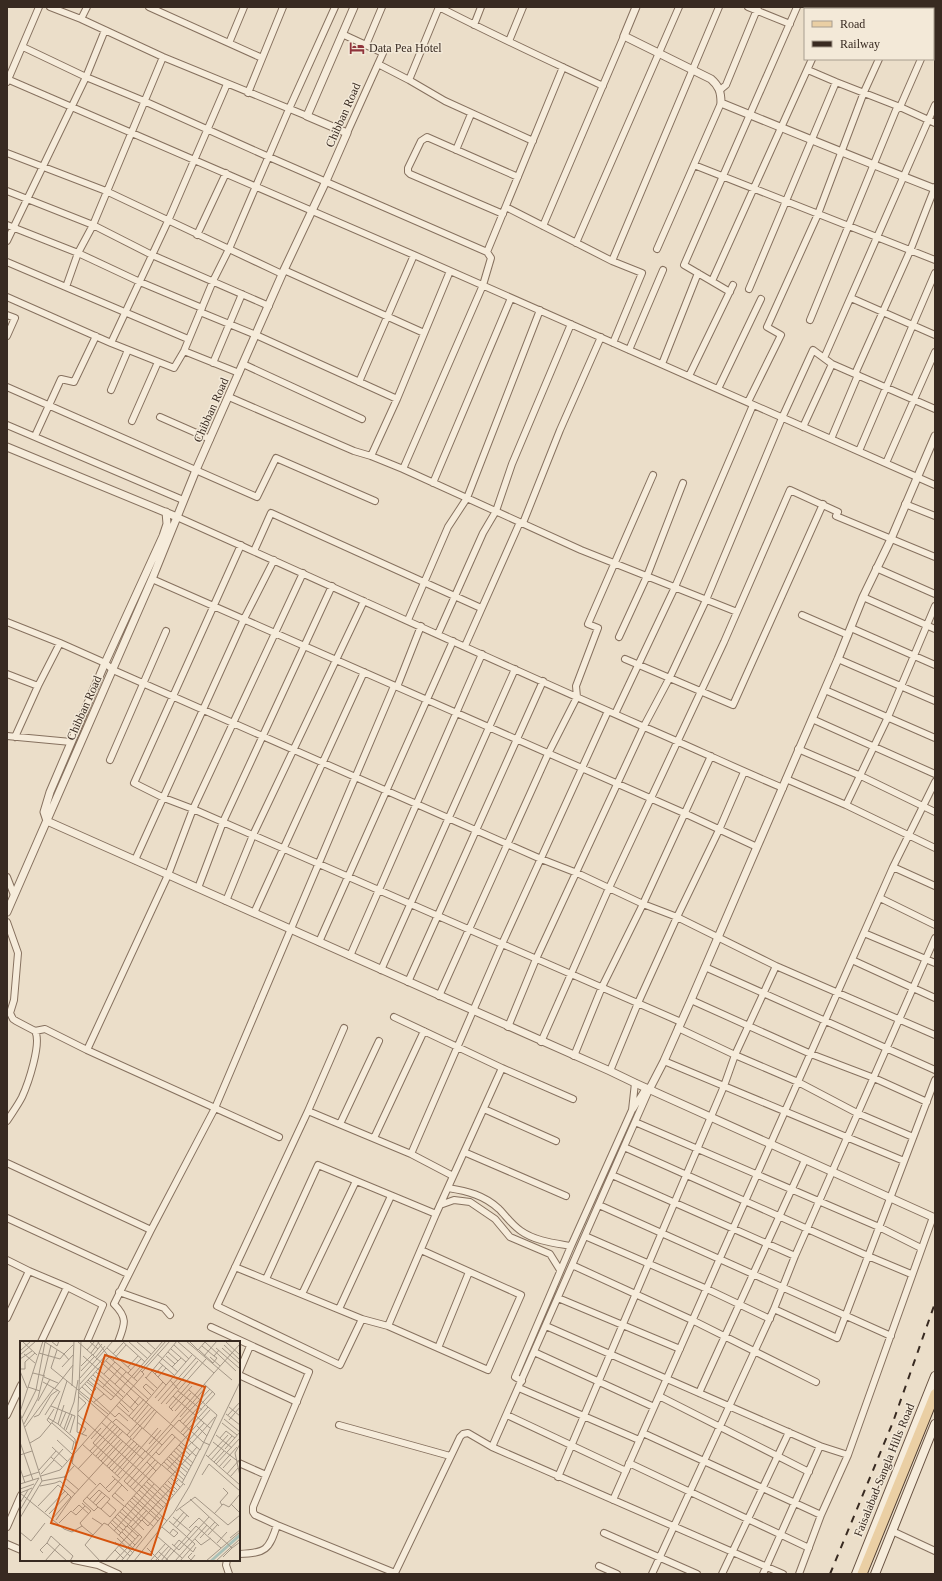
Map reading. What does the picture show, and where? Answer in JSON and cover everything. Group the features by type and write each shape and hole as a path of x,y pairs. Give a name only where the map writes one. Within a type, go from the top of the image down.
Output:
{"main road":[{"name":"Faisalabad-Sangla Hills Road","path":"856,1574 935,1376"},
{"path":"862,1574 935,1394"},
{"path":"875,1574 935,1424"}],"street":[{"path":"39,7 23,47 7,80 71,106 483,285 935,485"},
{"path":"50,7 81,19 163,57 347,133"},
{"path":"81,19 87,7"},
{"path":"149,7 262,58"},
{"path":"229,43 244,7"},
{"path":"248,93 283,7"},
{"path":"7,297 111,343 174,368 184,351 213,281 229,249 334,7"},
{"path":"307,116 354,7"},
{"path":"366,45 382,7"},
{"path":"409,80 439,7 603,86"},
{"path":"474,25 481,7"},
{"path":"509,41 523,7"},
{"path":"543,226 636,7"},
{"path":"576,243 679,7"},
{"path":"612,261 719,7"},
{"path":"748,7 757,9 790,24"},
{"path":"730,292 684,265 797,7"},
{"path":"720,90 726,85 757,9"},
{"path":"7,241 86,77 104,30"},
{"path":"342,34 383,53 378,64 471,114 533,141"},
{"path":"624,36 711,79 720,90 721,103 657,249"},
{"path":"23,47 86,77 144,101 487,252 491,258 483,285 403,469"},
{"path":"66,287 78,253 92,226 163,57"},
{"path":"712,281 812,60"},
{"path":"615,714 675,587 781,334 767,327 818,214 864,92 879,60"},
{"path":"810,320 872,165 896,110 900,107 922,60"},
{"name":"Chibban Road","path":"7,912 152,579 196,470 283,272 326,181 378,64"},
{"path":"487,252 563,67"},
{"path":"808,70 900,107 935,123"},
{"path":"749,289 836,82"},
{"path":"111,343 168,221 227,84"},
{"path":"721,103 872,165 935,188 910,251 856,375 831,439"},
{"path":"824,358 935,105"},
{"path":"456,150 471,114"},
{"path":"503,214 408,172 408,168 423,138 427,137 518,177"},
{"path":"7,153 106,191 197,235 424,333"},
{"path":"694,165 935,260"},
{"path":"197,235 226,173"},
{"path":"7,191 92,226 152,255 269,306"},
{"path":"506,207 612,261 642,273 613,343"},
{"path":"7,225 78,253 230,324 397,399"},
{"path":"359,382 414,255"},
{"path":"7,262 188,339"},
{"path":"629,350 663,270"},
{"path":"371,456 397,399 450,271"},
{"path":"662,364 698,273"},
{"path":"859,451 935,273"},
{"path":"689,376 733,285"},
{"path":"213,363 242,294"},
{"path":"433,483 511,298"},
{"path":"851,298 935,335"},
{"path":"718,389 762,299"},
{"path":"408,620 448,527 467,498 540,310"},
{"path":"7,315 16,318 7,336"},
{"path":"438,634 483,533 496,512 512,464 571,324"},
{"path":"34,436 50,406 61,379 74,382 96,336"},
{"path":"465,646 481,608 522,523 560,430 601,337"},
{"path":"111,390 128,350"},
{"path":"508,1027 536,959 618,785 644,726 670,677 706,600 782,418 813,350 832,364 935,409"},
{"path":"184,351 239,373"},
{"path":"886,464 935,352"},
{"path":"132,421 158,362"},
{"path":"243,364 362,419"},
{"path":"803,427 832,364"},
{"path":"7,387 258,498 276,458 375,501"},
{"path":"229,397 354,451 403,469 581,550 738,612"},
{"path":"160,417 210,440"},
{"path":"7,425 183,500"},
{"path":"522,1381 515,1377 560,1270 632,1110 664,1061 758,847 863,597 891,538 935,436"},
{"path":"7,447 166,512 744,772 783,788"},
{"path":"439,996 548,754 577,697 576,686 598,628 588,624 613,562 653,475"},
{"path":"619,637 647,576 683,483"},
{"path":"542,1042 609,888 652,799 738,612 790,490 838,512 836,516 935,557"},
{"path":"626,659 733,705 823,504"},
{"path":"905,504 935,516"},
{"name":"Chibban Road","path":"47,821 44,812 50,792 105,663 163,536 167,524 166,512"},
{"path":"254,551 271,513 481,608"},
{"path":"241,545 215,606 134,783 164,798 348,876 638,1003 735,1055 798,1082 858,1113 913,1137"},
{"path":"135,860 244,619 274,560"},
{"path":"876,568 935,594"},
{"path":"87,1050 168,875 193,809 274,632 303,573"},
{"path":"152,579 758,847"},
{"path":"198,888 223,822 332,586"},
{"path":"863,597 935,628"},
{"path":"226,901 253,835 364,600"},
{"path":"846,805 888,717 935,606"},
{"path":"802,615 935,665"},
{"path":"7,622 60,643 105,663 112,670 541,859 577,873 643,904 677,917 776,966 935,1035"},
{"path":"114,1304 128,1274 215,1108 290,929 421,626"},
{"path":"110,760 166,631"},
{"path":"319,942 453,641"},
{"path":"15,737 38,686 60,643"},
{"path":"350,956 482,654"},
{"path":"838,659 935,701"},
{"path":"381,970 515,669"},
{"path":"254,914 364,672"},
{"path":"7,674 38,686"},
{"path":"408,982 543,681"},
{"path":"825,690 935,738"},
{"path":"411,1154 502,944 608,710"},
{"path":"812,719 935,774"},
{"path":"7,735 71,742"},
{"path":"798,749 861,776 935,812"},
{"path":"574,1056 602,987 643,904 711,756"},
{"path":"610,1071 638,1003 677,917 720,830 744,772"},
{"path":"786,779 846,805 935,848"},
{"path":"613,1500 893,867 935,782"},
{"path":"47,821 610,1071 635,1084 934,1217 911,1274 892,1336 848,1455 821,1515 799,1574"},
{"path":"893,867 935,886"},
{"path":"7,877 14,896"},
{"path":"880,898 935,924"},
{"path":"7,922 18,953 14,1000 11,1010 11,1016 16,1021 35,1031 45,1029 87,1050 279,1137"},
{"path":"864,933 935,962"},
{"path":"652,1574 770,1320 795,1256 935,938"},
{"path":"852,960 935,998"},
{"path":"558,1477 673,1202 724,1086 735,1055 776,966"},
{"path":"705,967 935,1070"},
{"path":"691,1000 811,1054 874,1078 927,1102"},
{"path":"394,1017 502,1068 573,1099"},
{"path":"344,1028 308,1111 217,1306 340,1365 362,1319"},
{"path":"7,1121 22,1098 37,1041 35,1031"},
{"path":"374,1138 424,1031"},
{"path":"340,1124 379,1041"},
{"path":"664,1061 904,1162"},
{"path":"388,1326 436,1214 502,1068"},
{"path":"774,1309 837,1338 935,1080"},
{"path":"632,1110 635,1084"},
{"path":"492,1447 635,1122 647,1089"},
{"path":"484,1109 556,1141"},
{"path":"308,1111 411,1154 454,1176"},
{"path":"635,1122 879,1227 921,1248"},
{"path":"624,1147 779,1217 911,1274"},
{"path":"464,1152 566,1196"},
{"path":"699,1393 805,1160"},
{"path":"7,1164 151,1230"},
{"path":"266,1279 318,1165 436,1214"},
{"path":"612,1175 795,1256"},
{"path":"302,1294 356,1181"},
{"path":"448,1188 468,1191 486,1199 499,1209 509,1222 521,1231 536,1239 571,1246"},
{"path":"339,1309 391,1196"},
{"path":"440,1205 454,1200 470,1202 495,1219 510,1237 550,1254 560,1270"},
{"path":"599,1205 892,1336"},
{"path":"7,1218 128,1274"},
{"path":"585,1236 707,1289 770,1320"},
{"path":"235,1267 362,1319 388,1326 488,1370 521,1295 421,1250"},
{"path":"7,1260 103,1305 114,1304"},
{"path":"572,1265 692,1320 816,1382"},
{"path":"7,1318 29,1271"},
{"path":"438,1348 469,1272"},
{"path":"41,1341 66,1287"},
{"path":"119,1292 164,1308 170,1315"},
{"path":"558,1298 680,1348"},
{"path":"114,1304 122,1313 124,1321 123,1331 118,1341"},
{"path":"87,1341 103,1305"},
{"path":"546,1326 820,1446 848,1455"},
{"path":"211,1328 239,1341"},
{"path":"240,1341 309,1372 253,1507 252,1512 255,1515 277,1525 395,1573 450,1456 460,1438 464,1434 468,1433 492,1447 558,1477 783,1574"},
{"path":"240,1370 250,1346"},
{"path":"534,1352 654,1407"},
{"path":"240,1375 297,1402"},
{"path":"7,1415 20,1387"},
{"path":"519,1388 640,1440"},
{"path":"659,1396 809,1472"},
{"path":"507,1415 626,1471"},
{"path":"339,1425 450,1456"},
{"path":"722,1574 789,1432"},
{"path":"643,1433 821,1515"},
{"path":"763,1574 820,1446"},
{"path":"240,1463 266,1475"},
{"path":"629,1464 809,1548"},
{"path":"7,1527 20,1497"},
{"path":"240,1554 255,1554 268,1547 277,1525"},
{"path":"892,1531 935,1551"},
{"path":"604,1533 697,1574"},
{"path":"7,1544 20,1550"},
{"path":"79,1561 98,1565 118,1574"},
{"path":"227,1561 226,1566 229,1574"},
{"path":"599,1566 617,1574"}],"railway":[{"path":"830,1574 893,1422 935,1303"}],"place":[{"name":"Data Pea Hotel","path":"357,48"}]}
